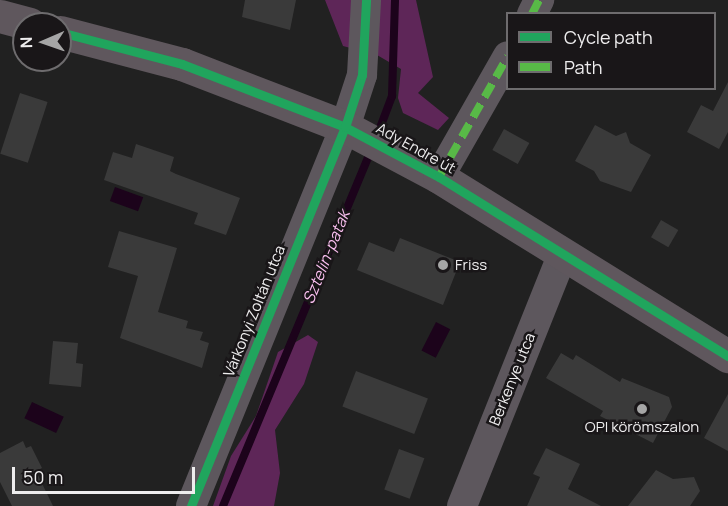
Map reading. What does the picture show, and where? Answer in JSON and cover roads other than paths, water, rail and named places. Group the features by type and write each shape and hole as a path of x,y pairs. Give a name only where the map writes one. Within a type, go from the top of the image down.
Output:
{"main road":[{"name":"Ady Endre út","path":"72,35 182,64 351,130 439,177 728,356"}],"street":[{"name":"Várkonyi Zoltán utca","path":"191,506 351,130 362,75 366,0"},
{"path":"439,177 506,58"},
{"name":"Berkenye utca","path":"462,506 563,253"}],"waterway":[{"name":"Sztelin-patak","path":"377,136 392,96 395,0"},
{"name":"Sztelin-patak","path":"223,506 371,150"}],"place":[{"name":"Friss","path":"443,265"},
{"name":"OPI körömszalon","path":"642,409"}]}
